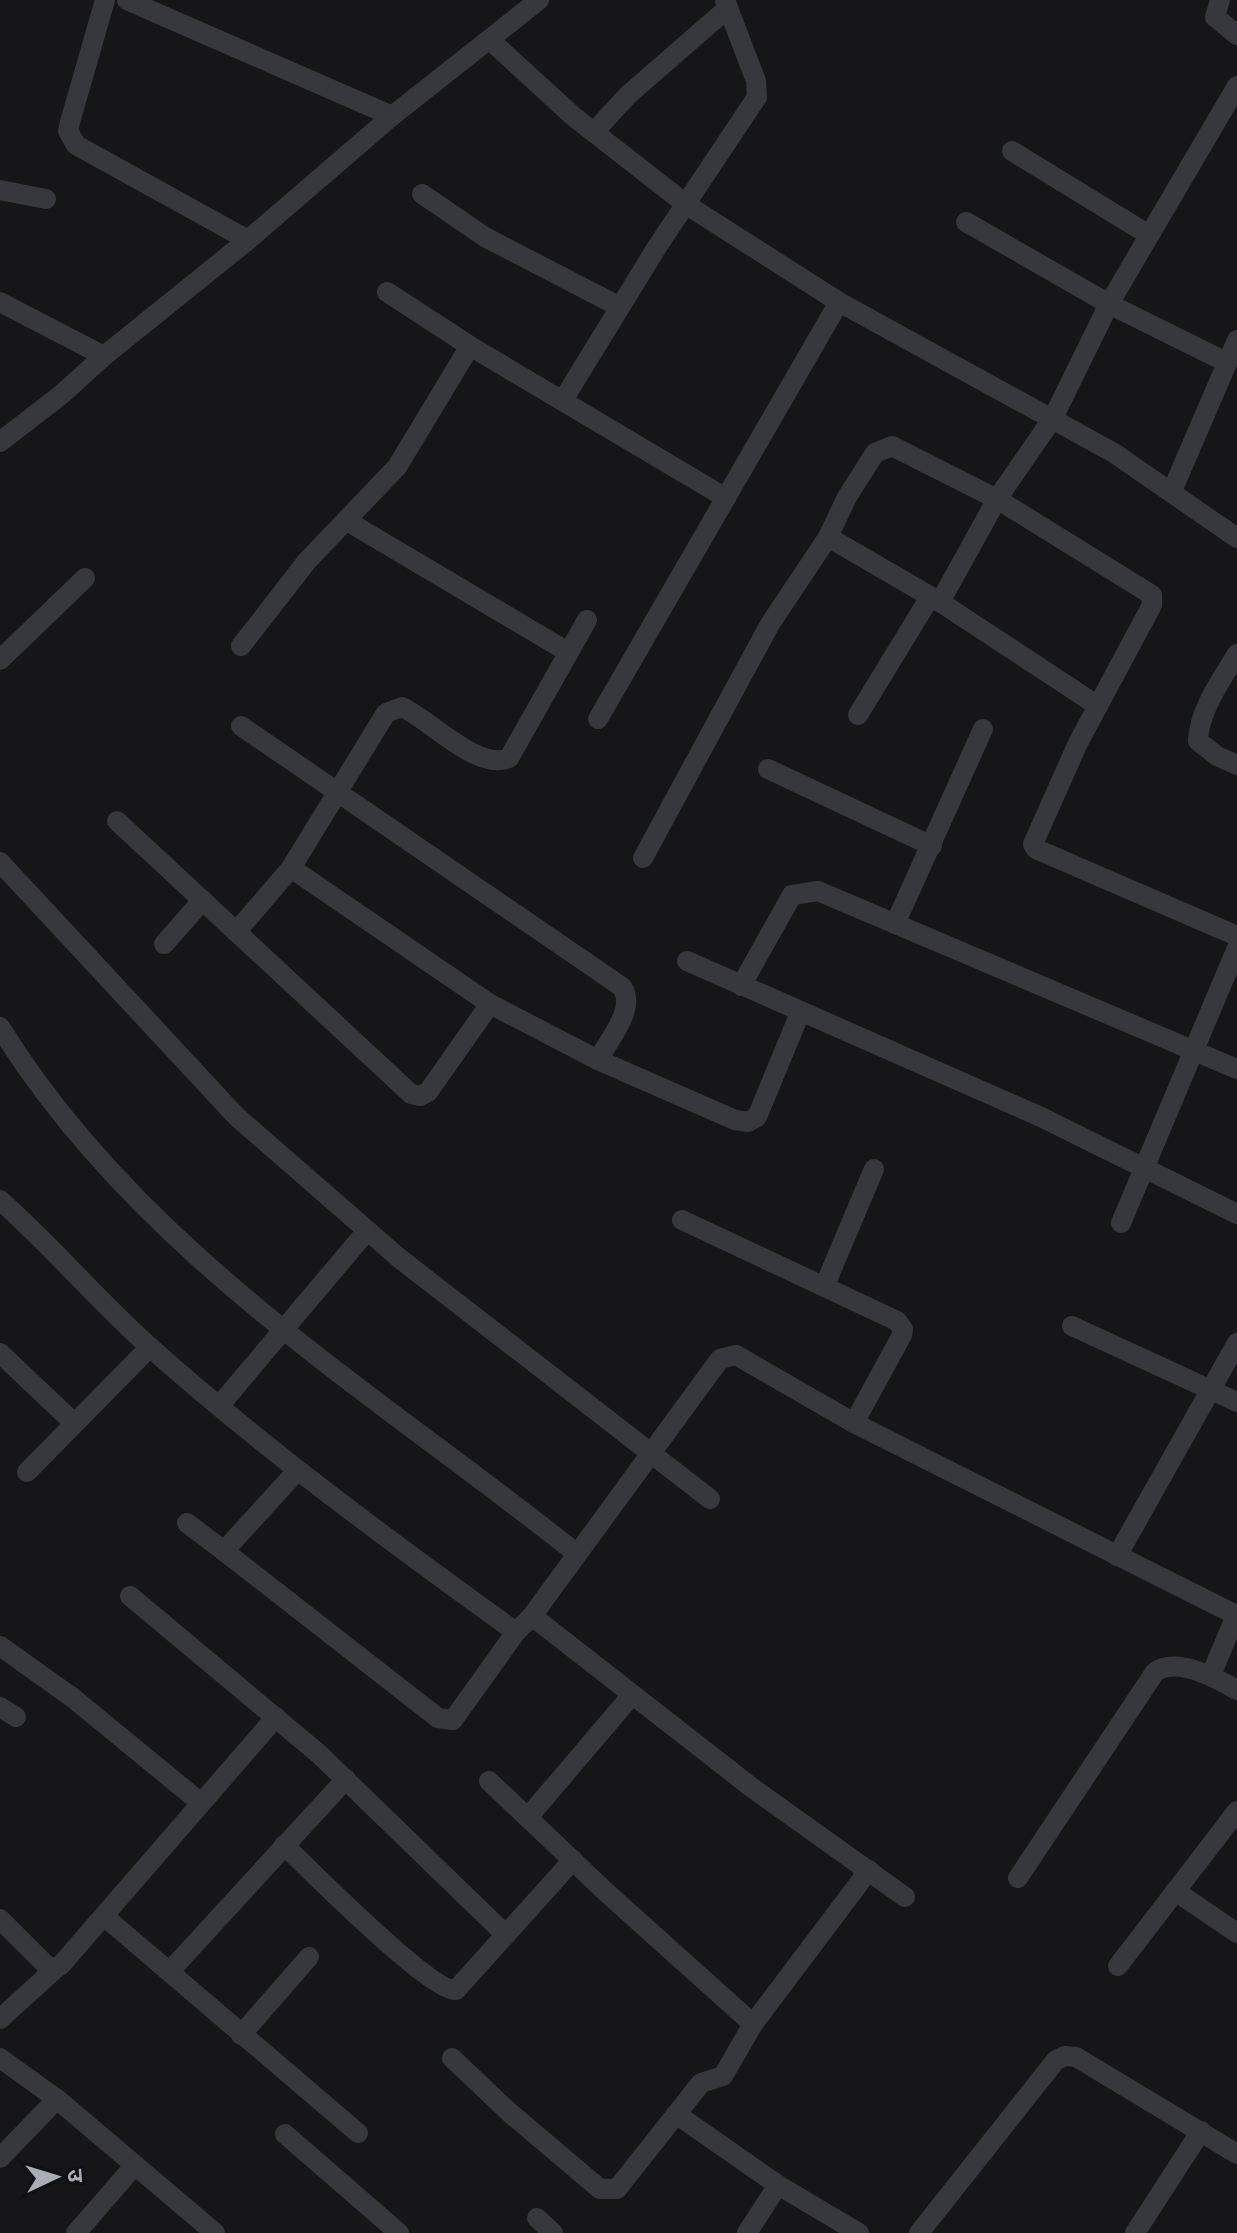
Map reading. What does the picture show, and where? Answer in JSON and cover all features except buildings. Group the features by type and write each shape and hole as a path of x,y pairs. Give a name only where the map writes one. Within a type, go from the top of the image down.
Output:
{"street":[{"path":"105,0 70,122 70,138 76,145 248,240"},
{"path":"127,0 392,116"},
{"path":"5,431 248,240 392,116 539,0"},
{"path":"1220,0 1215,17 1237,35"},
{"path":"563,400 758,92 727,4 628,95 594,132"},
{"path":"490,40 594,132 687,205 839,302 1053,418 1172,491 1237,538"},
{"path":"858,715 1053,418 1109,304 1237,86"},
{"path":"1012,151 1149,235"},
{"path":"0,190 46,199"},
{"path":"422,194 485,237 620,307"},
{"path":"966,222 1109,304 1226,362"},
{"path":"387,292 470,346 726,498"},
{"path":"0,302 104,356"},
{"path":"598,719 839,302"},
{"path":"1172,491 1237,340"},
{"path":"241,646 307,561 397,467 470,346"},
{"path":"643,858 770,624 828,537 847,497 882,448 900,448 997,499 1152,595 1152,605 1098,706 1036,835 1036,849 1237,936"},
{"path":"347,521 568,652"},
{"path":"828,537 935,599 1098,706"},
{"path":"0,660 85,578"},
{"path":"236,932 291,868 386,713 393,708 412,712 481,759 500,762 509,758 587,620"},
{"path":"1237,654 1213,694 1198,730 1198,741 1217,756 1237,765"},
{"path":"241,726 622,987 627,994 625,1011 598,1060"},
{"path":"895,924 983,729"},
{"path":"768,769 932,846"},
{"path":"117,821 411,1094 420,1096 428,1092 490,1004"},
{"path":"0,862 236,1116 366,1232 710,1499"},
{"path":"291,868 490,1004 598,1060 735,1120 748,1122 757,1117 800,1013"},
{"path":"741,986 792,895 818,891 1237,1069"},
{"path":"164,944 203,900"},
{"path":"1121,1223 1147,1169 1237,948"},
{"path":"687,961 1016,1106 1237,1214"},
{"path":"0,1027 24,1066 108,1169 285,1332 576,1553"},
{"path":"825,1285 874,1169"},
{"path":"0,1200 48,1243 150,1347 219,1406 297,1471 516,1632"},
{"path":"682,1220 897,1321 903,1329 854,1423"},
{"path":"219,1406 285,1332 366,1232"},
{"path":"1072,1326 1237,1402"},
{"path":"1117,1556 1237,1343"},
{"path":"27,1472 150,1347"},
{"path":"0,1353 74,1423"},
{"path":"187,1523 446,1721 453,1720 720,1359 727,1356 747,1360 854,1423 1236,1614 1211,1675"},
{"path":"224,1551 297,1471"},
{"path":"130,1596 346,1779 506,1935"},
{"path":"532,1616 751,1787 905,1897"},
{"path":"0,1646 73,1698 201,1803"},
{"path":"1018,1878 1155,1672 1169,1667 1211,1675 1237,1690"},
{"path":"529,1816 632,1695"},
{"path":"0,2019 55,1969 105,1917 276,1717"},
{"path":"170,1971 346,1779"},
{"path":"489,1781 753,2024"},
{"path":"1118,1966 1237,1811"},
{"path":"284,1845 431,1980 451,1991 456,1990 573,1860"},
{"path":"452,2058 509,2112 600,2189 617,2189 701,2083 723,2076 753,2024 869,1870"},
{"path":"1175,1891 1237,1933"},
{"path":"105,1917 358,2133"},
{"path":"0,1919 55,1969"},
{"path":"241,2035 309,1957"},
{"path":"919,2233 1056,2060 1065,2056 1076,2057 1237,2154"},
{"path":"0,2058 57,2099 215,2233"},
{"path":"0,2158 57,2099"},
{"path":"676,2114 778,2185 859,2233"},
{"path":"1135,2233 1201,2131"},
{"path":"285,2134 399,2233"},
{"path":"76,2233 135,2165"},
{"path":"747,2233 778,2185"},
{"path":"537,2218 553,2233"}]}
